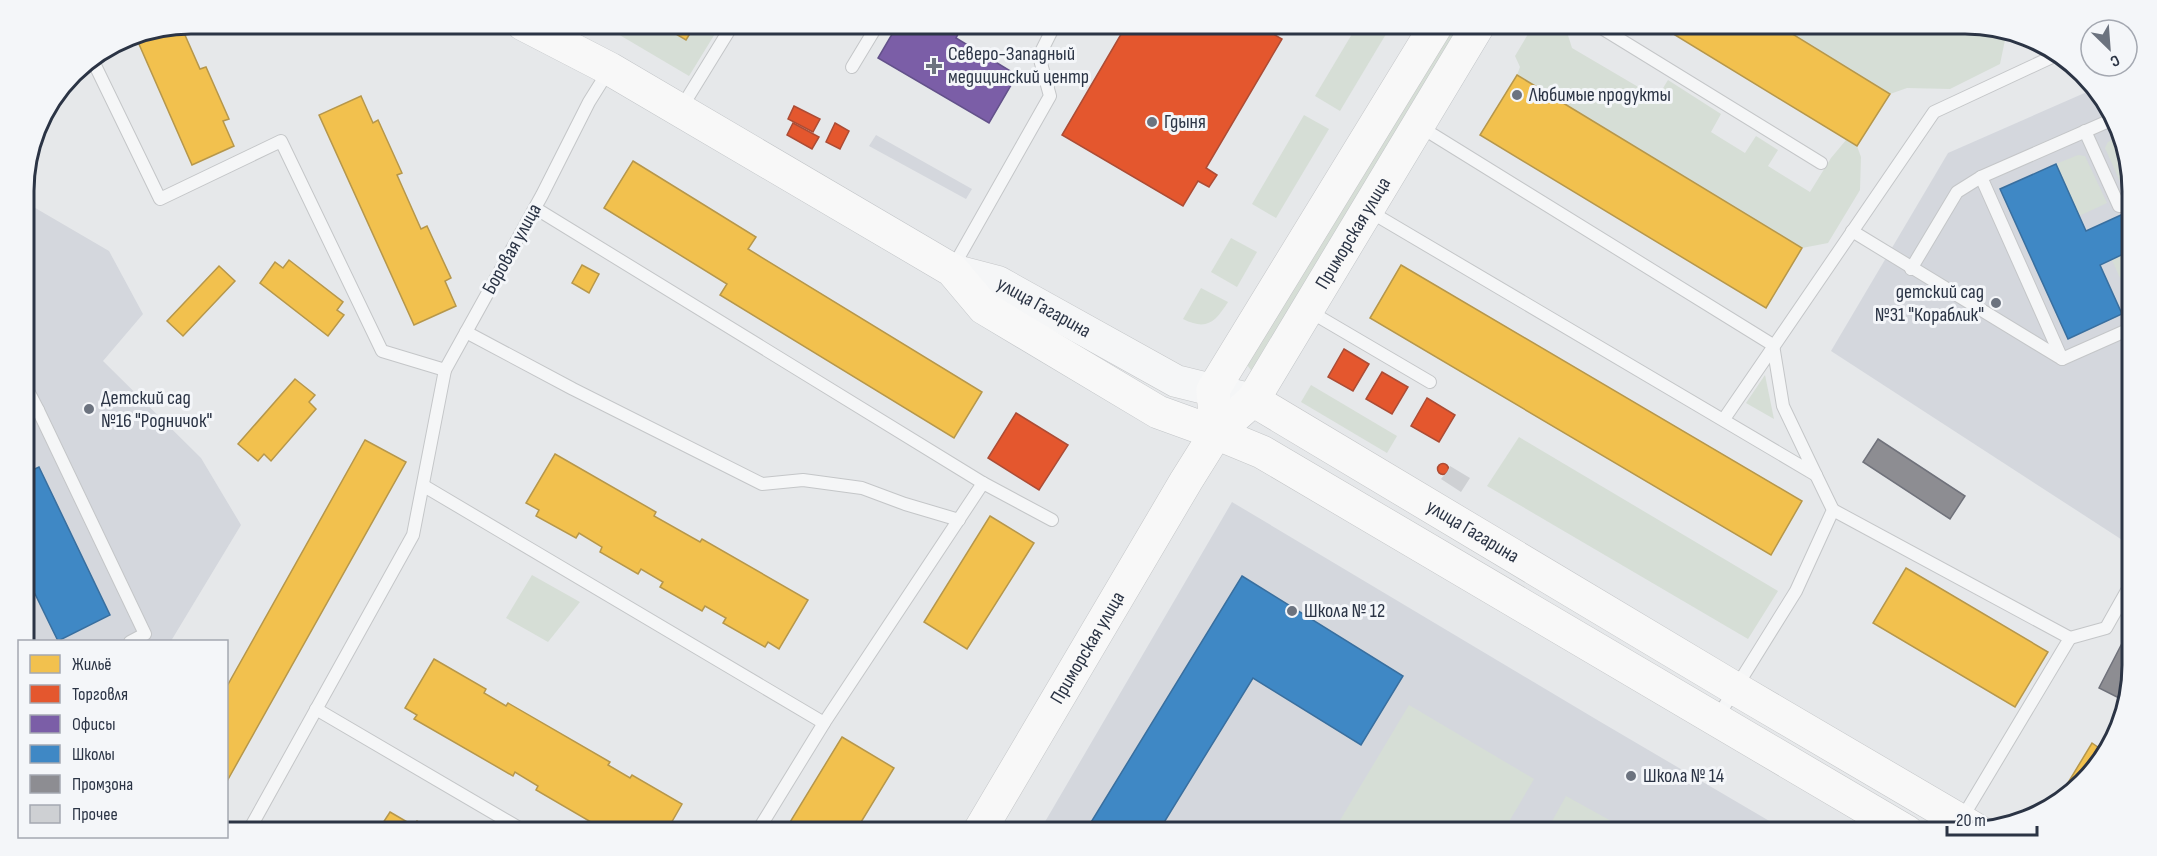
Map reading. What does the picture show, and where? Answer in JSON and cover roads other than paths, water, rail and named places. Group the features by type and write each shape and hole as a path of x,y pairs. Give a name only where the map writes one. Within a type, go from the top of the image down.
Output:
{"main road":[{"name":"улица Гагарина","path":"552,34 952,270 984,308 1158,412 1262,452 1888,821"},
{"name":"Приморская улица","path":"1214,390 1431,34"},
{"name":"Приморская улица","path":"985,822 1186,481 1216,433 1254,400 1473,34"},
{"path":"1214,390 1216,433"},
{"name":"улица Гагарина","path":"1254,400 1953,821"}],"street":[{"name":"улица Гагарина","path":"952,270 998,282 1176,381 1254,400"}],"lane":[{"path":"680,111 727,34"},
{"path":"852,67 872,34"},
{"path":"952,270 1050,96 1039,56 1050,34"},
{"path":"1611,34 1821,163"},
{"path":"1724,419 1934,112 2048,59"},
{"path":"96,67 160,199 281,141 382,351 445,370"},
{"name":"Боровая улица","path":"254,822 413,535 445,370 535,208 589,102 610,69"},
{"path":"1911,268 1957,192 1981,177 2106,122"},
{"path":"1418,126 1773,345 1783,406 1833,510 2070,638 2106,628 2122,600"},
{"path":"2085,131 2119,207"},
{"path":"1981,177 2062,360"},
{"path":"535,208 983,483 1052,520"},
{"path":"1368,210 1816,475"},
{"path":"1852,231 2062,360"},
{"path":"1308,311 1430,382"},
{"path":"466,332 573,389 762,484 803,480 862,488 904,504 959,520"},
{"path":"2062,360 2122,333"},
{"path":"35,403 146,634 134,640"},
{"path":"763,822 824,723 983,483"},
{"path":"424,486 824,723"},
{"path":"1716,719 1796,591 1833,510"},
{"path":"1969,821 2070,638"},
{"path":"316,709 509,822"}],"place":[{"name":"Северо-Западный медицинский центр","path":"934,66"},
{"name":"Любимые продукты","path":"1517,95"},
{"name":"Гдыня","path":"1152,122"},
{"name":"детский сад №31 \"Кораблик\"","path":"1996,303"},
{"name":"Детский сад №16 \"Родничок\"","path":"89,409"},
{"name":"Школа № 12","path":"1292,611"},
{"name":"Школа № 14","path":"1631,776"}]}
